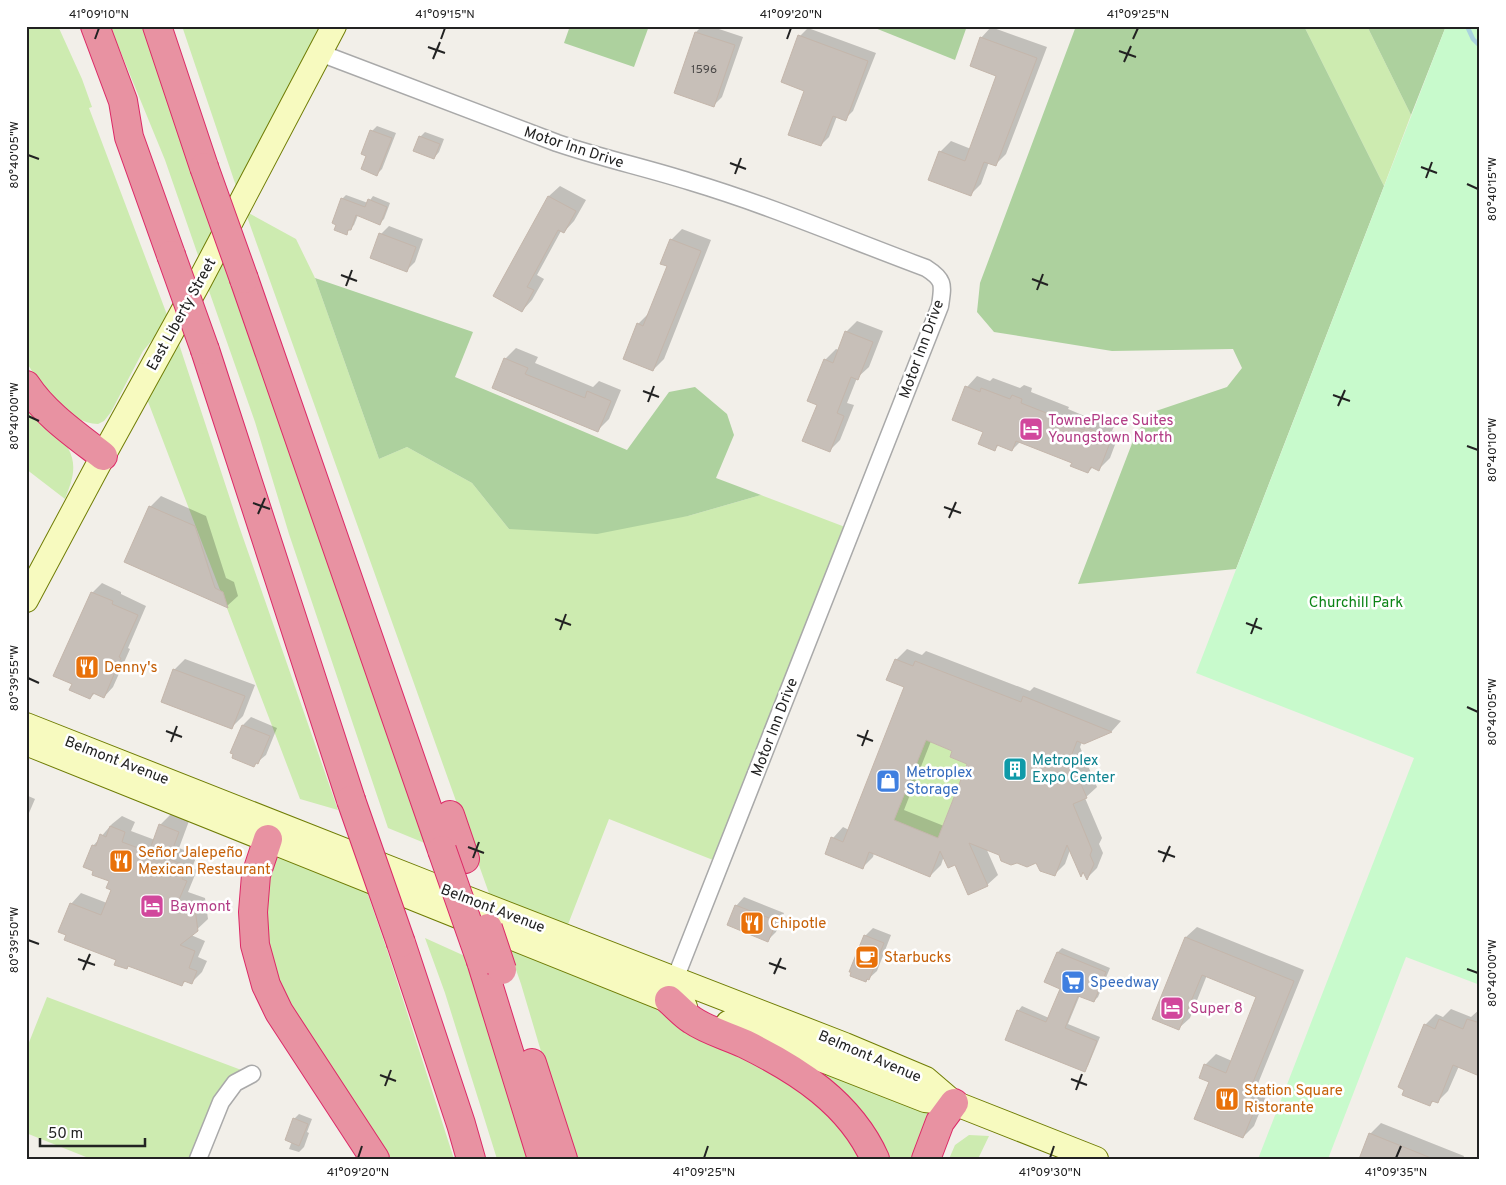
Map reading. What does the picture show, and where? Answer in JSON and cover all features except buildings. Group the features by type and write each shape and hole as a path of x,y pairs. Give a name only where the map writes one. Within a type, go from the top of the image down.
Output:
{"highway":[{"path":"76,26 109,106 129,137"},
{"path":"95,26 123,101 129,137 205,350 351,800 401,943 471,1159"},
{"path":"157,26 204,167 264,336 454,854 492,966 563,1159"},
{"path":"170,26 177,48 185,108"},
{"path":"26,385 56,418 103,456"},
{"path":"271,831 256,875 253,912 255,944 266,985 279,1012 375,1159"},
{"path":"492,966 542,1159"},
{"path":"672,990 693,1021 777,1061 822,1090 858,1130 875,1159"},
{"path":"926,1159 940,1122 954,1103"},
{"path":"940,1159 953,1127 954,1103"}],"main road":[{"name":"East Liberty Street","path":"26,600 204,273 334,26"},
{"name":"Belmont Avenue","path":"26,725 271,831 672,990 925,1100 954,1103 1096,1159"},
{"name":"Belmont Avenue","path":"26,743 271,831"}],"street":[{"name":"Motor Inn Drive","path":"320,52 572,148 738,197 926,268 937,275 941,281 943,287 940,306 672,990"},
{"path":"198,1159 221,1102 235,1083 252,1074"}],"green space":[{"path":"26,26 58,26 82,79 92,107 89,108 169,320 143,351 111,412 104,421 98,424 76,418 56,402 26,361"},
{"path":"110,26 145,26 215,234 200,261 165,160"},
{"path":"182,26 326,26 238,192"},
{"path":"570,26 649,26 634,67 564,43"},
{"path":"870,26 967,26 955,60"},
{"path":"1076,26 1304,26 1384,186 1236,569 1078,584 1136,433 1156,411 1227,387 1242,368 1233,349 1112,351 994,332 977,312 980,283"},
{"path":"1304,26 1367,26 1411,115 1384,186"},
{"path":"1367,26 1446,26 1411,115"},
{"name":"Churchill Park","path":"1446,26 1480,26 1480,985 1406,957 1328,1159 1258,1159 1414,758 1196,673"},
{"path":"245,211 296,239 315,278 379,459 407,447 472,483 509,529 688,516 761,495 845,527 713,860 609,819 567,927 490,896"},
{"path":"225,260 427,844 388,828 289,534 255,422 208,288"},
{"path":"315,278 473,332 455,377 627,450 669,392 695,387 727,414 734,435 716,478 761,495 688,516 597,534 509,529 472,483 407,447 379,459"},
{"path":"178,341 239,526 338,810 300,799 147,399"},
{"path":"26,404 68,448 71,455 73,474 65,499 26,469"},
{"path":"926,740 952,751 950,757 967,764 938,838 898,822 891,828"},
{"path":"281,856 366,889 454,1159 385,1159 292,1014 267,960 264,897 272,861"},
{"path":"425,938 467,957 530,1159 497,1159 445,993"},
{"path":"507,944 602,981 707,1034 819,1098 866,1159 573,1159 521,984"},
{"path":"47,997 252,1074 235,1083 198,1159 91,1159 26,1133 26,1050"},
{"path":"813,1068 928,1112 931,1116 917,1159 885,1159"},
{"path":"969,1135 989,1136 978,1159 949,1159 955,1145"}],"waterway":[{"path":"1467,26 1473,39 1480,46"}],"place":[{"name":"TownePlace Suites Youngstown North","path":"1031,429"},
{"name":"Denny's","path":"87,667"},
{"name":"Metroplex Expo Center","path":"1015,769"},
{"name":"Metroplex Storage","path":"888,781"},
{"name":"Señor Jalepeño Mexican Restaurant","path":"121,861"},
{"name":"Baymont","path":"152,906"},
{"name":"Chipotle","path":"752,923"},
{"name":"Starbucks","path":"867,957"},
{"name":"Speedway","path":"1073,982"},
{"name":"Super 8","path":"1172,1008"},
{"name":"Station Square Ristorante","path":"1227,1099"}]}
